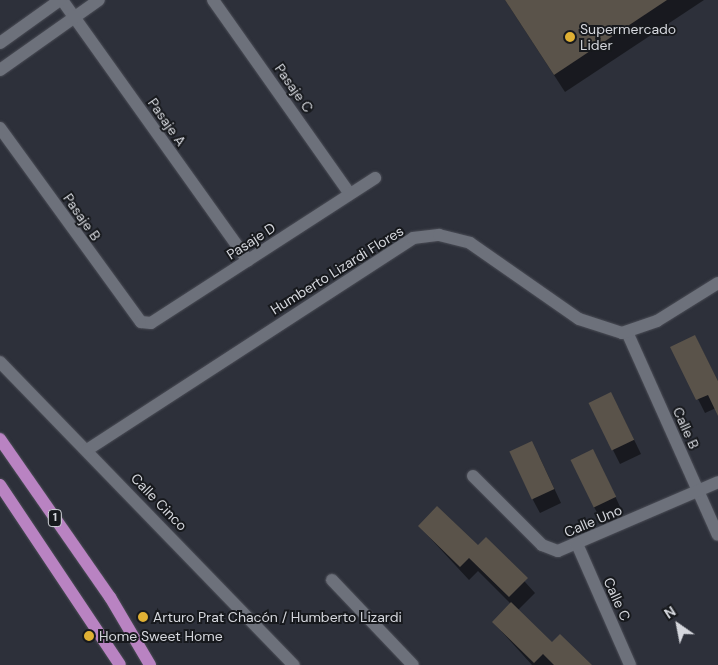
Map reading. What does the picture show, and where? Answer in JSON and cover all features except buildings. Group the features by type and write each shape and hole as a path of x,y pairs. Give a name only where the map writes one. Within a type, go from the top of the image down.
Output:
{"main road":[{"name":"1","path":"0,440 110,597 150,665"},
{"name":"1","path":"0,485 120,665"}],"street":[{"name":"Pasaje A","path":"61,0 248,262"},
{"path":"0,43 61,0"},
{"path":"0,70 99,0"},
{"name":"Pasaje C","path":"213,0 350,194"},
{"name":"Pasaje B","path":"0,128 141,322"},
{"name":"Pasaje D","path":"141,322 151,323 248,262 375,178"},
{"name":"Humberto Lizardi Flores","path":"87,450 401,244 426,235 450,236 470,244 579,318 600,328 627,332 657,321 718,283"},
{"name":"Calle B","path":"627,332 718,535"},
{"name":"Calle Cinco","path":"0,362 294,665"},
{"name":"Calle Uno","path":"473,476 547,549 558,551 718,482"},
{"name":"Calle C","path":"577,544 630,665"},
{"path":"332,580 413,665"}],"place":[{"name":"Supermercado Lider","path":"570,37"},
{"name":"Arturo Prat Chacón / Humberto Lizardi","path":"143,617"},
{"name":"Home Sweet Home","path":"89,636"}]}
